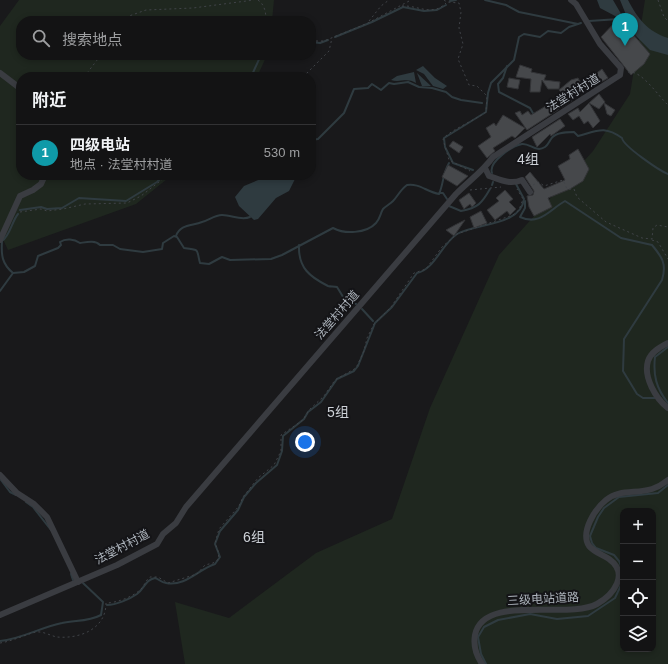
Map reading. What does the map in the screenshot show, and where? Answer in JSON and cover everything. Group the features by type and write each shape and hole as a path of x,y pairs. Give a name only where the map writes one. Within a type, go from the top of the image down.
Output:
{"street":[{"path":"571,0 576,4 600,44 621,68 620,75"},
{"path":"0,72 16,85"},
{"name":"法堂村村道","path":"0,615 117,565 157,544 163,534 176,523 186,507 456,194 476,174 485,168 493,157 620,75"},
{"path":"485,168 486,174 489,176 507,182 515,183 522,180 529,190"},
{"path":"0,240 20,196 33,190 42,180"},
{"path":"668,343 654,351 648,360 647,374 659,399 668,408"},
{"path":"0,475 7,484 34,504 47,517 78,582"},
{"name":"三级电站道路","path":"482,664 477,655 474,641 478,628 486,618 524,609 556,611 581,610 596,605 613,591 619,578 618,572 613,562 589,546 587,540 590,523 596,511 612,496 622,492 652,489 668,480"}],"path":[{"path":"129,16 146,10 193,8 254,0"},
{"path":"258,0 262,3 266,16"},
{"path":"368,23 381,6 389,0"},
{"path":"316,41 324,41 368,23 411,0"},
{"path":"444,0 447,2 459,3 461,8 459,28 463,48 458,56 459,64 469,85 477,86 487,96 486,112 445,136 443,139 444,147 450,162 476,174"},
{"path":"658,0 664,17 668,21"},
{"path":"401,6 427,10 440,7 447,2"},
{"path":"308,72 329,50 332,37"},
{"path":"88,72 97,60"},
{"path":"620,75 629,72 637,73 668,105"},
{"path":"11,216 22,211 41,209 55,210 85,204 127,203 141,196 162,180"},
{"path":"529,190 539,182 544,186 563,180 567,189 574,189 577,197 606,222 642,238 658,242 668,259"},
{"path":"469,191 502,187 507,182"},
{"path":"0,643 21,638 36,632 58,637 79,636 100,624 105,615 106,603 115,602 133,594 142,587 150,577 158,577 168,583 177,581 198,574 204,565 213,563 219,559 215,543 217,533 239,506 243,497 252,485 274,465 281,451 281,435 303,420 309,410 324,396 335,380 356,368 374,324 392,308 414,273 426,269 445,244 457,234 506,218 517,212 523,199 515,183"},
{"path":"652,240 653,228 657,225 668,227"}],"shaded area":[{"path":"19,0 274,0 272,16 16,16 16,60 265,60 259,72 16,72 16,180 166,180 136,204 8,250 0,233 0,26"},
{"path":"597,0 613,0 627,24 629,22 620,0 628,0 644,24 654,32 668,38 668,55 650,50 617,17 600,8"},
{"path":"645,0 668,0 668,664 185,664 175,602 229,618 316,553 392,519 430,408 499,255 593,151 630,94"},
{"path":"423,66 435,78 447,86 443,89 433,86 424,74 416,70"},
{"path":"414,72 416,83 410,80 391,80 397,76"},
{"path":"417,73 431,86 422,86"},
{"path":"258,180 294,180 289,191 276,198 258,219 254,220 239,206 235,197 244,186"}],"building":[{"path":"619,18 650,54 644,64 631,75 601,37"},
{"path":"520,65 532,69 531,72 546,75 544,80 560,82 559,89 548,89 542,80 540,92 530,92 531,79 516,77"},
{"path":"602,69 608,78 591,88 585,82"},
{"path":"509,78 520,80 518,89 507,87"},
{"path":"578,78 582,86 573,93 575,97 573,100 527,130 515,113 520,111 522,115 528,111 531,115 554,101 555,103 565,96 559,90 571,80"},
{"path":"599,94 605,102 599,109 589,103"},
{"path":"589,103 600,121 593,128 588,121 584,124 579,116 573,120 568,114 578,108 580,112"},
{"path":"604,103 615,110 611,116 607,114"},
{"path":"503,115 525,128 515,138 512,136 493,148 495,151 487,158 478,146 491,137 486,128 494,123 496,126"},
{"path":"560,119 565,126 551,136 550,134 537,147 532,137"},
{"path":"453,141 463,147 459,153 449,146"},
{"path":"578,149 589,169 583,181 570,189 548,198 552,207 534,216 529,207 527,196 533,195 534,191 525,177 530,172 544,189 565,180 558,166 570,159 569,155"},
{"path":"448,165 468,176 457,186 442,177"},
{"path":"505,190 513,199 509,202 516,209 510,215 507,211 495,220 487,210 499,201 496,198"},
{"path":"469,193 476,203 472,207 470,204 464,209 459,200"},
{"path":"481,211 487,223 474,228 470,217"},
{"path":"465,220 454,236 446,230 455,225"}],"waterway":[{"path":"450,1 456,0"},
{"path":"485,0 506,5 519,12 578,24"},
{"path":"335,37 372,22 403,7 424,11 437,10 446,5"},
{"path":"623,17 629,24"},
{"path":"589,21 619,19"},
{"path":"473,170 453,163 445,147 444,138 486,112 488,93 491,83 514,60 519,37 524,34 540,37 548,31 561,33 569,27 581,23"},
{"path":"316,43 320,43 328,40"},
{"path":"253,72 259,60"},
{"path":"507,66 503,78 498,84 499,92 530,108 534,115"},
{"path":"316,139 344,113 354,89 368,88 372,84 381,90 389,83 394,84 408,82 419,87 432,88 446,92 452,97 461,100 482,103"},
{"path":"492,173 492,169 497,160 507,151 518,145 525,144 542,149 555,135 558,134 574,132 578,136 605,130 622,138 628,147 668,174"},
{"path":"0,291 13,273 24,272 35,266 38,256 58,248 61,245 60,242 67,240 73,240 80,243 96,242 100,245 113,245 120,249 143,252 162,249 163,243 174,236 177,237 184,248 197,251 200,263 209,264 222,257 230,260 271,259 282,255 333,228 355,232 372,227 379,218 383,209 393,201 407,185 419,186 439,194 445,171 449,163"},
{"path":"20,210 41,207 47,209 62,208 79,198 126,201 159,180"},
{"path":"107,605 119,603 134,596 140,592 149,580 155,578 165,583 173,584 186,580 215,564 220,557 215,544 220,531 238,510 244,497 256,483 277,465 282,451 283,436 304,419 308,412 321,402 337,379 354,371 358,366 375,323 392,307 417,273 429,267 451,239 465,230 506,219 515,214 521,208 524,199 516,184"},
{"path":"449,206 461,211 472,208 482,201 490,189"},
{"path":"440,193 443,193 447,199"},
{"path":"525,201 525,208 520,217 533,220 539,218 565,201 621,238 652,245 658,253 664,265 662,280 624,339 623,371 637,394 643,398 656,398"},
{"path":"13,273 4,263 2,241 7,236 18,214"},
{"path":"176,236 183,227 217,216 226,215 240,218 250,217"},
{"path":"299,245 299,253 306,271 322,283 328,286 337,287 345,300 356,304"},
{"path":"362,309 373,321"},
{"path":"668,347 655,357 654,364 658,387 668,403"},
{"path":"1,480 10,492 16,495"},
{"path":"620,564 614,555 596,548 592,543 590,536 598,517 604,508 619,497 658,493 668,485"},
{"path":"26,502 33,507 51,530"},
{"path":"71,574 73,580"},
{"path":"0,641 16,638 54,625 87,620 101,615 103,602 83,583"},
{"path":"486,664 481,654 478,637 484,627 498,620 530,614 557,619 588,616 615,598 620,587"}],"place":[{"name":"四级电站","path":"625,46"}],"district":[{"name":"4组","path":"528,159"},
{"name":"5组","path":"338,412"},
{"name":"6组","path":"254,537"}]}
